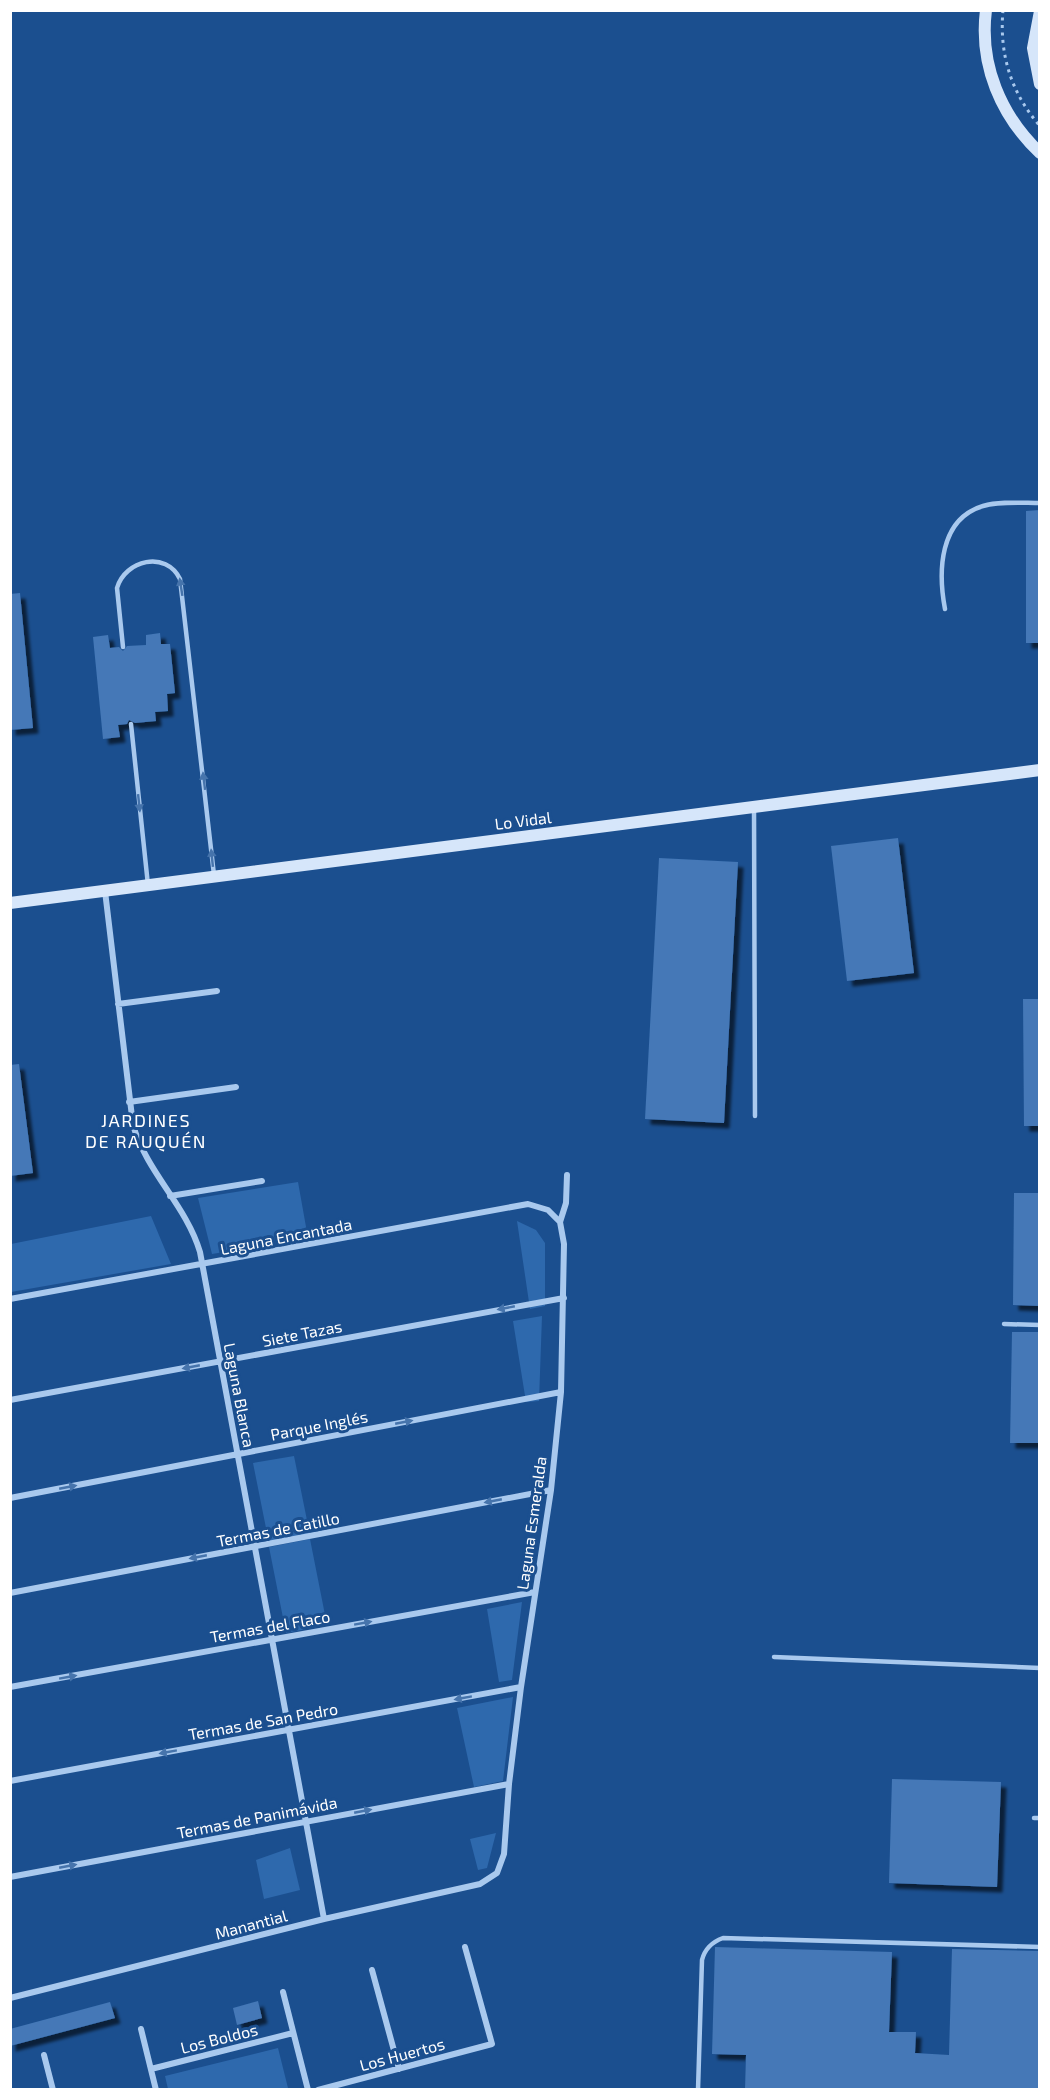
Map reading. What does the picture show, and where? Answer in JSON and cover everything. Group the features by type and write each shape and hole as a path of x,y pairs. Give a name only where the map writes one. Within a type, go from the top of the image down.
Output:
{"main road":[{"path":"986,10 986,53 993,84 1013,124 1040,153"},
{"path":"1040,11 1033,55 1040,84"},
{"name":"Lo Vidal","path":"10,903 1040,770"}],"street":[{"name":"Laguna Blanca","path":"105,890 133,1125 142,1152 189,1225 202,1265 324,1919"},
{"path":"118,1004 216,991"},
{"path":"129,1102 236,1087"},
{"name":"Laguna Esmeralda","path":"497,1873 504,1854 509,1784 550,1490 561,1392 564,1244 560,1222 566,1203 567,1175"},
{"path":"170,1196 262,1180"},
{"name":"Laguna Encantada","path":"10,1299 528,1204 548,1210 560,1222"},
{"name":"Siete Tazas","path":"10,1400 564,1298"},
{"name":"Parque Inglés","path":"10,1498 561,1392"},
{"name":"Termas de Catillo","path":"10,1593 550,1490"},
{"name":"Termas del Flaco","path":"10,1687 535,1592"},
{"name":"Termas de San Pedro","path":"10,1781 521,1687"},
{"name":"Termas de Panimávida","path":"10,1877 509,1784"},
{"name":"Manantial","path":"10,1998 324,1919 480,1884 497,1873"},
{"name":"Los Huertos","path":"318,2090 492,2044 465,1947"},
{"path":"372,1970 399,2068"},
{"path":"283,1992 308,2090"},
{"path":"141,2029 156,2090"},
{"name":"Los Boldos","path":"151,2069 293,2033"},
{"path":"44,2055 53,2090"}],"lane":[{"path":"945,609 942,564 948,538 959,520 984,506 1040,503"},
{"path":"123,647 117,588 119,581 123,574 135,564 155,562 167,564 180,579 214,876"},
{"path":"131,724 148,885"},
{"path":"754,807 755,1116"},
{"path":"1004,1324 1040,1324"},
{"path":"774,1657 1040,1668"},
{"path":"698,2090 702,1960 706,1950 723,1938 1040,1947"}],"path":[{"path":"1003,10 1003,46 1009,75 1020,99 1040,126"}],"shaded area":[{"path":"298,1182 308,1238 212,1254 198,1198"},
{"path":"151,1216 171,1264 11,1292 11,1244"},
{"path":"517,1221 536,1230 545,1243 545,1306 530,1309"},
{"path":"542,1316 539,1401 526,1402 513,1321"},
{"path":"294,1456 310,1535 269,1543 253,1463"},
{"path":"310,1539 327,1625 286,1633 269,1547"},
{"path":"522,1602 512,1680 499,1682 487,1609"},
{"path":"513,1697 503,1781 474,1787 457,1708"},
{"path":"496,1833 487,1868 478,1870 470,1839"},
{"path":"290,1848 300,1890 264,1899 256,1860"},
{"path":"278,2048 288,2088 168,2089 165,2076"}],"building":[{"path":"1040,510 1040,643 1026,643 1026,511"},
{"path":"20,593 33,728 10,730 10,594"},
{"path":"160,633 161,644 170,644 175,693 167,694 168,711 155,712 156,721 135,723 129,720 127,724 118,725 120,737 103,739 93,637 108,635 110,648 119,647 123,651 127,646 146,645 146,635"},
{"path":"898,838 914,973 847,981 831,846"},
{"path":"659,858 738,862 724,1123 645,1119"},
{"path":"1023,999 1040,999 1040,1126 1024,1126"},
{"path":"19,1064 33,1173 10,1176 10,1065"},
{"path":"1014,1193 1040,1193 1040,1306 1013,1305"},
{"path":"1012,1332 1040,1332 1040,1443 1010,1443"},
{"path":"892,1779 1001,1782 997,1887 889,1883"},
{"path":"715,1947 892,1952 889,2032 916,2032 915,2053 949,2055 952,1949 1040,1951 1040,2090 745,2090 746,2055 712,2054"},
{"path":"258,2001 262,2018 237,2025 233,2008"},
{"path":"110,2002 115,2018 10,2046 10,2029"}],"district":[{"name":"JARDINES DE RAUQUÉN","path":"146,1130"}]}
